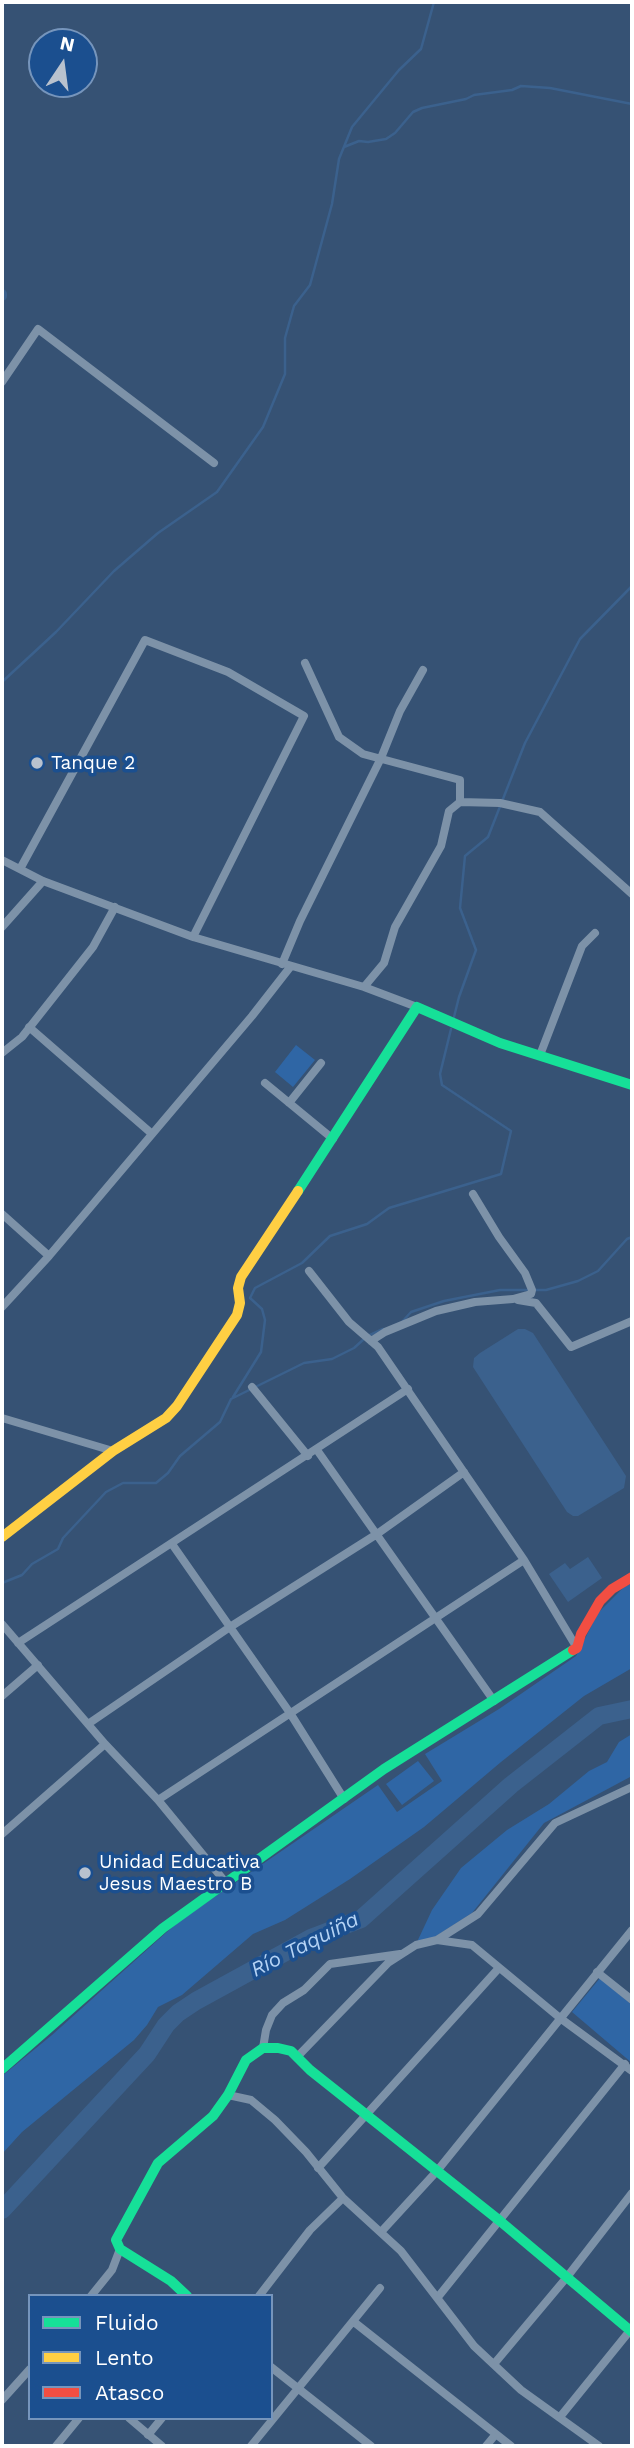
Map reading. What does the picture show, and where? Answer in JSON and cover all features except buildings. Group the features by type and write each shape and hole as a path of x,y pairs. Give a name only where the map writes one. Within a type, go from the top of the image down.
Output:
{"street":[{"path":"2,382 38,329 214,463"},
{"path":"20,869 145,640 228,672 304,716 193,937"},
{"path":"305,663 340,737 363,754 460,780 460,802"},
{"path":"2,1307 49,1256 252,1016 286,965 300,921 422,670"},
{"path":"364,987 384,963 394,926 441,846 449,811 460,802 500,803 540,812 632,894"},
{"path":"2,860 43,881 193,937 364,987 500,1043 632,1086"},
{"path":"2,927 43,881"},
{"path":"2,1053 22,1037 93,947 115,906"},
{"path":"540,1055 582,946 595,933"},
{"path":"2,1537 113,1451 155,1426 177,1406 237,1315 241,1277 417,1007"},
{"path":"29,1027 151,1133"},
{"path":"289,1103 321,1063"},
{"path":"265,1083 333,1139"},
{"path":"371,1341 385,1332 436,1311 531,1294 525,1273 473,1194"},
{"path":"2,1214 49,1256"},
{"path":"309,1271 349,1322 378,1348 408,1389 524,1560 577,1648"},
{"path":"513,1299 536,1303 570,1347 632,1321"},
{"path":"252,1387 308,1456"},
{"path":"18,1643 408,1389"},
{"path":"2,1418 113,1451"},
{"path":"317,1450 494,1701"},
{"path":"88,1724 230,1627 377,1534 464,1472"},
{"path":"172,1544 290,1713 344,1799"},
{"path":"158,1800 524,1560"},
{"path":"2,2069 163,1927 227,1884 384,1769 577,1648 581,1634 600,1601 612,1589 632,1577"},
{"path":"2,1624 105,1744 158,1800 227,1884"},
{"path":"2,1696 38,1665"},
{"path":"2,1835 105,1744"},
{"path":"298,2056 388,1963 416,1945 437,1940 478,1914 555,1823 632,1787"},
{"path":"381,2232 437,2171 632,1930"},
{"path":"437,1940 472,1945 560,2018 632,2071"},
{"path":"185,2294 171,2281 120,2249 116,2240 158,2163 213,2116 228,2095 246,2060 263,2048 272,2015 284,2003 304,1990 330,1964 404,1953"},
{"path":"318,2168 498,1969"},
{"path":"597,1972 632,2000"},
{"path":"263,2048 291,2051 298,2056 310,2070 366,2116 500,2221 632,2330 560,2417"},
{"path":"438,2297 625,2064"},
{"path":"228,2095 251,2100 288,2133 343,2198 401,2251 474,2346 521,2390 599,2446"},
{"path":"494,2364 567,2277 632,2193"},
{"path":"261,2294 310,2230 343,2198"},
{"path":"93,2294 112,2270 120,2249"},
{"path":"273,2419 380,2288"},
{"path":"354,2322 511,2446"},
{"path":"273,2369 370,2446"},
{"path":"2,2400 28,2371"},
{"path":"56,2446 77,2420"},
{"path":"131,2420 162,2446"},
{"path":"148,2435 160,2420"},
{"path":"251,2446 272,2420"},
{"path":"486,2446 496,2434"}],"shaded area":[{"path":"296,1045 315,1060 293,1087 275,1072"},
{"path":"518,1329 533,1333 626,1476 624,1488 578,1516 567,1512 473,1367 474,1358"},
{"path":"588,1557 602,1578 568,1602 549,1574 565,1563 570,1569"},
{"path":"632,1583 632,1668 584,1696 424,1827 285,1920 253,1934 182,1995 158,2007 134,2040 22,2132 2,2154 2,2076 178,1922 378,1785 397,1812 442,1781 425,1754 499,1709 576,1656 598,1613 623,1588"},
{"path":"632,1734 630,1777 544,1823 472,1913 433,1938 417,1942 432,1910 461,1868 507,1830 549,1804 589,1771 607,1762 619,1742"},
{"path":"418,1761 434,1781 402,1805 386,1784"},
{"path":"600,1978 632,2005 632,2063 572,2012"}],"waterway":[{"path":"2,682 56,632 114,571 158,533 217,492 263,427 285,374 285,338 294,306 310,285 332,204 339,159 352,127 399,70 421,49 434,2"},
{"path":"344,147 359,141 386,139 395,133 413,112 422,108 521,86 550,88 632,104"},
{"path":"454,1017 476,950 460,908 465,856 488,837 525,743 580,639 632,586"},
{"path":"233,1397 261,1352 265,1320 262,1309 250,1298 255,1288 302,1263 330,1236 367,1224 389,1208 501,1174 511,1131 442,1085 440,1074 451,1029"},
{"path":"535,1290 546,1290 578,1281 598,1271 627,1239 632,1237"},
{"path":"402,1322 411,1312 444,1301 500,1290 528,1290"},
{"path":"370,1335 383,1329"},
{"path":"2,1583 22,1575 32,1564 58,1549 63,1538 106,1492 123,1483 156,1483 168,1473 180,1456 220,1422 231,1399 304,1363 332,1359 354,1348 364,1339"},
{"name":"Río Taquiña","path":"2,2210 147,2054 166,2025 178,2013 311,1938 361,1919 511,1785 599,1716 632,1709"}],"traffic: fast":[{"path":"298,1191 417,1007 500,1043 632,1085"},
{"path":"2,2069 163,1928 384,1769 573,1650"},
{"path":"185,2294 171,2281 120,2249 116,2240 158,2163 213,2116 228,2095 246,2060 263,2048 278,2048 291,2051 310,2070 500,2221 632,2332"}],"traffic: slow":[{"path":"2,1537 113,1451 166,1418 177,1406 237,1315 241,1277 298,1191"}],"traffic: jam":[{"path":"573,1650 577,1648 581,1634 600,1601 612,1589 632,1577"}],"place":[{"name":"Tanque 2","path":"37,763"},
{"name":"Unidad Educativa Jesus Maestro B","path":"85,1873"}]}
